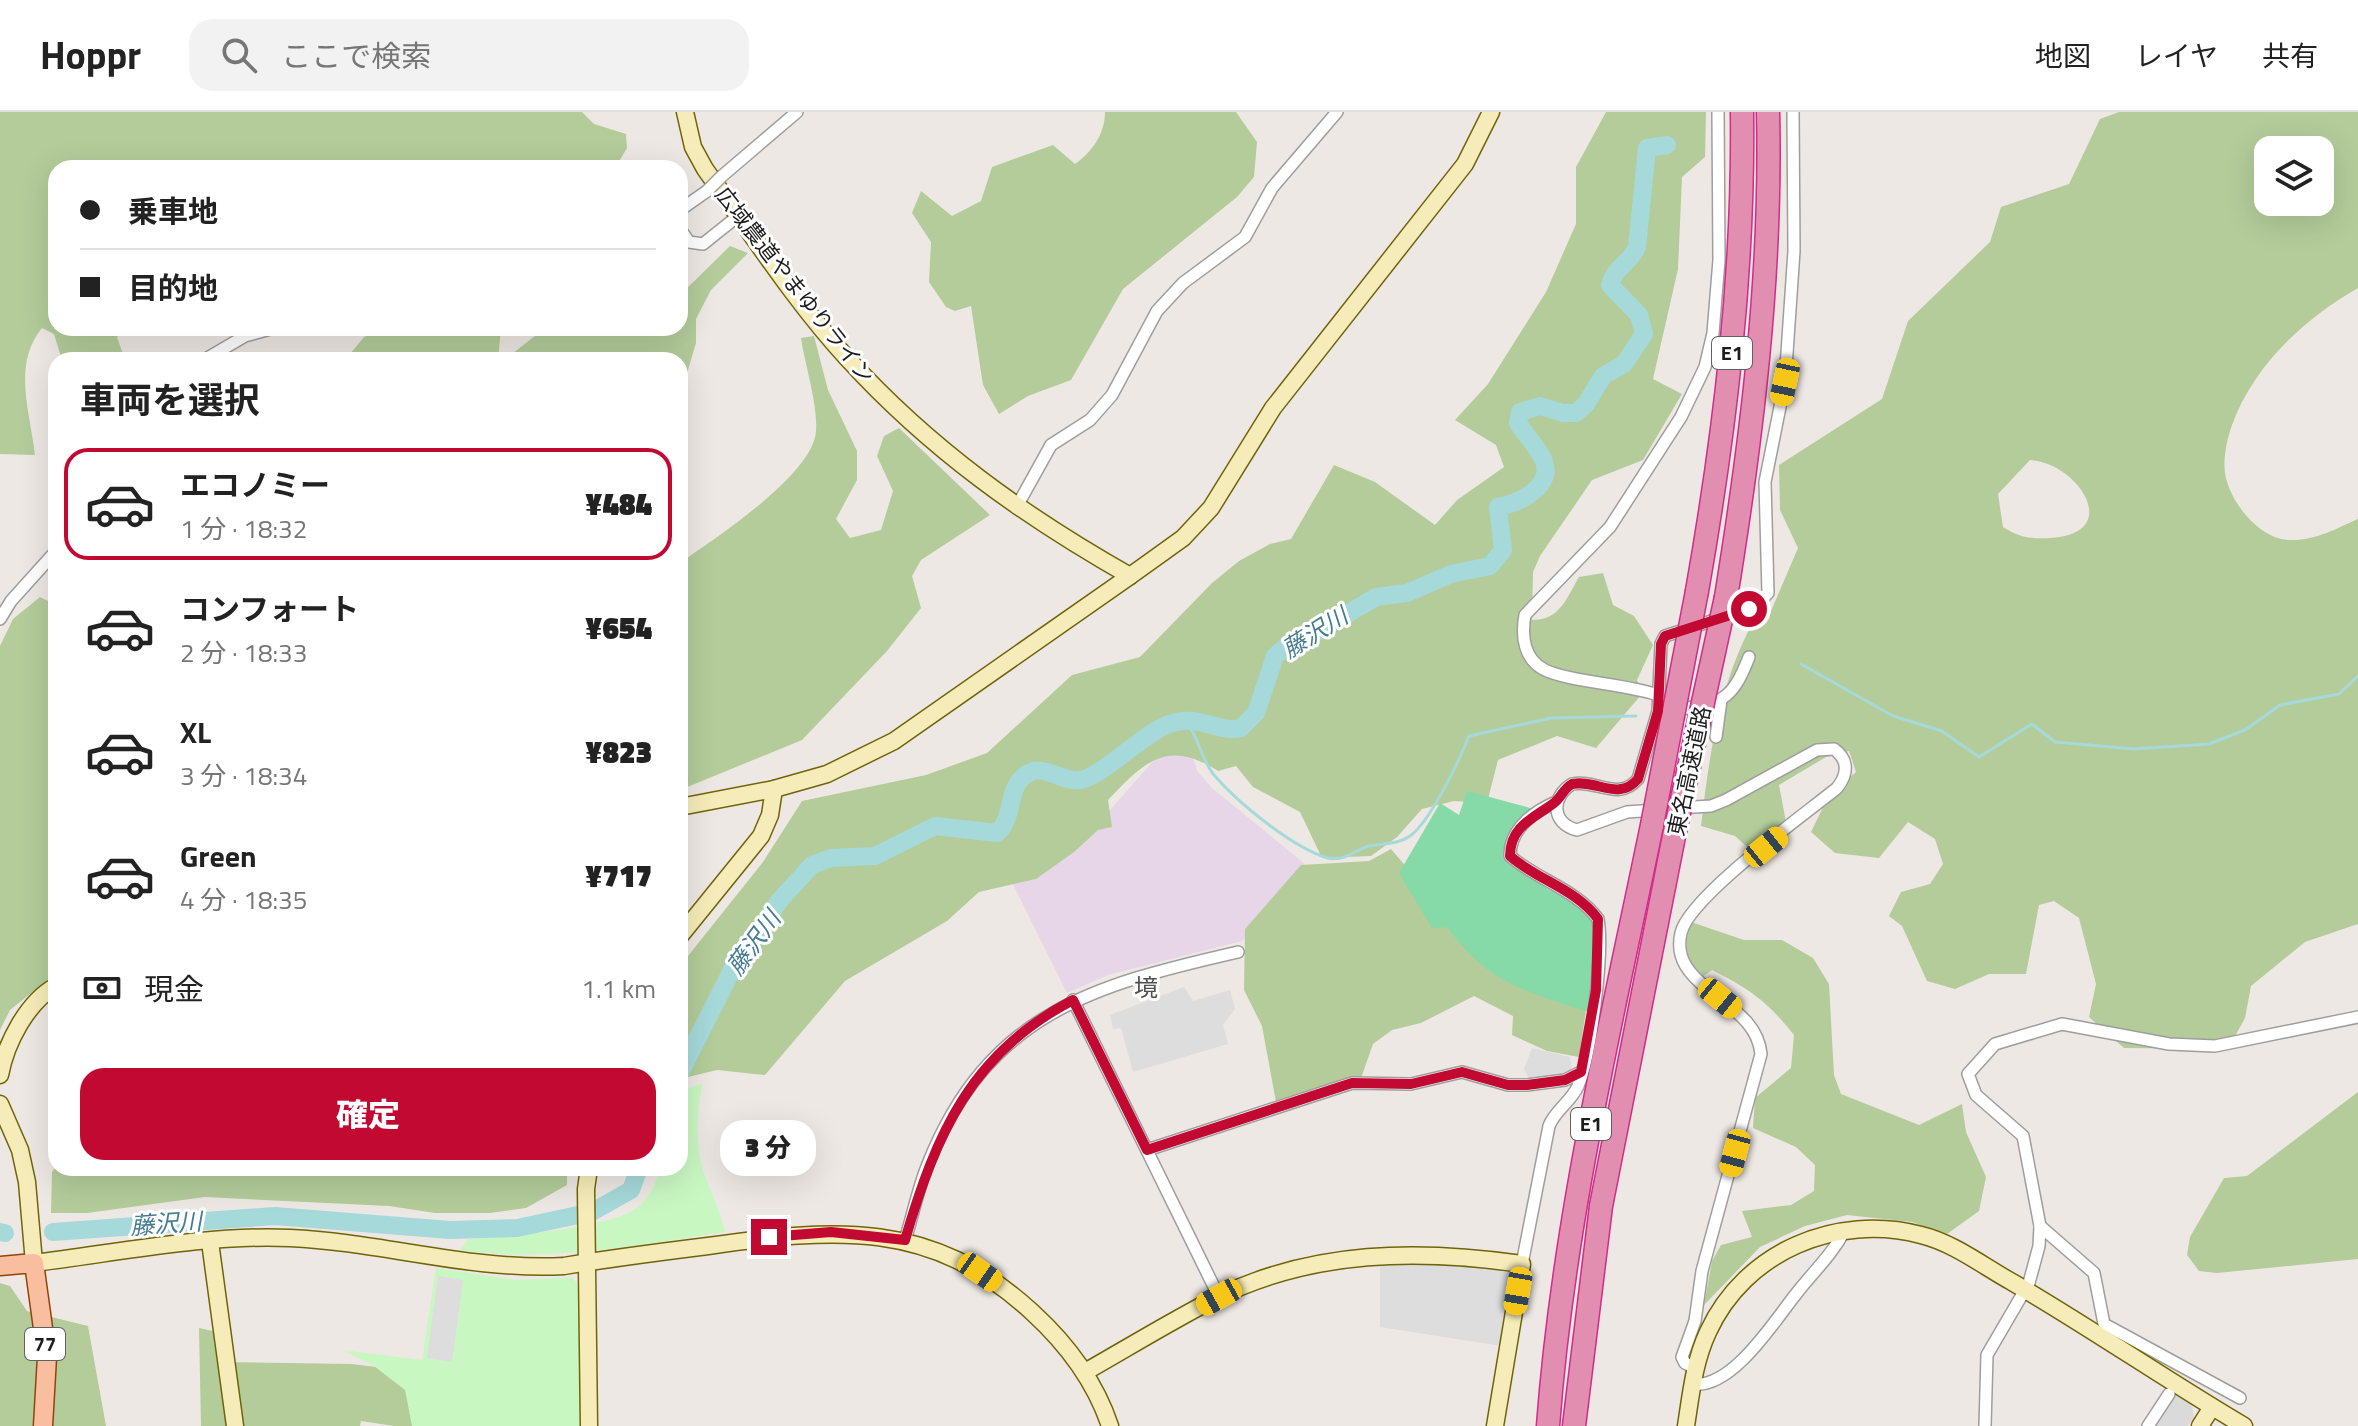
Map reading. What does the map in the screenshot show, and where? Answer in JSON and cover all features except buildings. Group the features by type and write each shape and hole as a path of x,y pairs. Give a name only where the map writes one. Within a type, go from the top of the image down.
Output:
{"highway":[{"name":"東名高速道路","path":"1548,1426 1565,1276 1591,1122 1697,591 1724,425 1737,302 1742,112"},
{"name":"東名高速道路","path":"1574,1426 1601,1206 1675,831 1726,597 1752,427 1761,335 1768,112"}],"main road":[{"path":"0,1266 34,1263"},
{"name":"77","path":"34,1263 47,1357 43,1426"}],"street":[{"name":"広域農道やまゆりライン","path":"685,112 693,147 738,216 844,355 878,391 1016,508 1130,576"},
{"path":"688,204 797,112"},
{"path":"1016,508 1051,445 1090,420 1123,380 1157,311 1183,283 1245,237 1272,188 1337,112"},
{"path":"688,805 774,789 857,762 894,741 1183,538 1211,508 1273,408 1465,164 1491,112"},
{"path":"1658,695 1630,686 1546,670 1528,653 1522,630 1525,615 1593,547 1643,480 1693,396 1705,367 1713,333 1719,260 1718,112"},
{"path":"1793,112 1794,251 1785,382 1765,482 1768,593 1755,607 1665,636 1661,644 1658,711 1638,779 1632,786 1617,792 1572,784 1563,789 1556,802 1556,813 1561,821 1577,830 1627,812 1653,818 1711,806 1825,748 1834,749 1845,761 1846,771 1837,788 1695,906 1681,933 1684,964 1751,1025 1761,1054 1702,1271 1695,1321 1682,1357 1700,1385 1721,1376 1761,1343 1835,1250 1845,1230"},
{"path":"688,241 703,244 738,216"},
{"path":"218,352 245,336"},
{"path":"0,619 11,601 48,560"},
{"path":"1658,711 1721,700 1737,687 1749,657"},
{"path":"1716,737 1721,700"},
{"path":"688,926 761,836 770,815 774,789"},
{"path":"1495,1426 1549,1126 1553,1114 1577,1088 1596,990 1598,919 1581,898 1530,874 1510,856 1510,844 1518,830 1532,815 1556,802"},
{"path":"905,1240 927,1166 962,1098 1015,1037 1073,1000 1118,981 1238,952"},
{"path":"0,1075 2,1061 30,1010 48,993"},
{"path":"1073,1000 1219,1297"},
{"path":"1985,1426 1987,1355 2025,1290 2039,1246 2040,1226 2023,1136 1970,1086 1968,1074 1995,1044 2062,1024 2169,1044 2215,1046 2358,1017"},
{"path":"1147,1150 1352,1083 1411,1084 1462,1072 1508,1085 1527,1085 1565,1080 1581,1072"},
{"path":"0,1104 20,1150 27,1182 34,1263 256,1237 293,1238 506,1266 552,1267 587,1255 795,1234 831,1232 905,1240 980,1272 1016,1297 1066,1346 1085,1372 1110,1426"},
{"path":"588,1176 589,1426"},
{"path":"2040,1226 2094,1273 2101,1330 2244,1426"},
{"path":"1686,1426 1694,1376 1717,1315 1741,1283 1782,1252 1820,1235 1845,1230 1885,1228 1923,1235 1946,1244 2101,1330 2240,1398"},
{"path":"210,1242 235,1426"},
{"path":"1085,1372 1219,1297 1273,1276 1388,1253 1458,1255 1522,1264"},
{"path":"2148,1426 2162,1398"},
{"path":"2200,1426 2212,1407"}],"shaded area":[{"path":"1165,748 1191,753 1198,772 1212,788 1305,864 1242,941 1108,975 1067,993 1007,872 1101,820"},
{"path":"1184,987 1193,1001 1230,990 1235,1009 1223,1025 1228,1044 1133,1072 1121,1028 1113,1029 1110,1015"},
{"path":"1532,1048 1570,1057 1572,1073 1530,1081 1524,1069"},
{"path":"1426,1261 1508,1269 1512,1277 1501,1346 1380,1327 1380,1262"},
{"path":"438,1276 463,1280 452,1362 427,1358"},
{"path":"2173,1394 2192,1405 2194,1417 2188,1426 2152,1426"}],"green space":[{"path":"0,112 582,112 594,124 626,134 627,148 620,160 48,160 48,331 42,328 33,342 25,373 35,455 0,454"},
{"path":"1105,112 1236,112 1257,142 1254,177 1237,197 1123,289 1071,380 1028,396 999,414 983,385 971,306 955,311 946,307 929,282 931,242 912,213 921,191 952,216 981,201 992,167 1053,145 1075,164 1096,142 1103,128"},
{"path":"1606,112 1706,112 1705,157 1682,177 1678,269 1653,379 1682,394 1643,460 1592,480 1540,556 1533,572 1532,620 1556,612 1579,577 1603,573 1613,605 1634,616 1653,645 1637,680 1641,695 1596,748 1557,736 1498,760 1487,803 1454,801 1422,809 1397,837 1371,856 1322,858 1300,812 1253,787 1236,766 1218,771 1184,756 1157,759 1133,775 1108,800 1112,827 1098,830 1036,879 979,892 947,921 845,981 765,1075 717,1070 688,1077 688,956 763,862 802,801 926,775 987,753 1072,675 1140,657 1212,583 1239,561 1270,544 1291,539 1334,465 1375,482 1435,525 1457,500 1504,467 1496,445 1455,420 1488,384 1546,292 1576,224 1576,167"},
{"path":"2119,112 2358,112 2358,288 2300,329 2267,363 2232,425 2226,449 2225,473 2232,495 2247,517 2278,538 2308,539 2358,519 2358,924 2305,942 2251,986 2245,1018 2228,1049 2124,1048 2089,1017 2096,984 2079,918 2054,901 2039,905 2026,974 1989,974 1955,989 1927,981 1902,926 1889,916 1901,892 1930,884 1943,864 1935,839 1908,822 1879,858 1835,853 1811,832 1830,793 1856,772 1849,751 1826,757 1779,785 1786,822 1760,850 1747,847 1735,836 1701,826 1712,745 1733,666 1756,617 1768,618 1798,548 1780,510 1779,465 1882,399 1908,321 1990,242 2001,207 2069,184 2100,119","holes":["2030,460 2064,472 2077,484 2086,498 2089,512 2086,524 2073,533 2051,538 2015,534 2003,527 1998,494"]},
{"path":"730,246 748,253 711,290 696,319 696,343 688,370 688,352 514,352 535,336 688,336 688,287"},
{"path":"55,336 118,336 122,352 60,352"},
{"path":"500,336 499,352 352,352 364,337"},
{"path":"814,336 828,390 857,451 857,480 836,519 850,538 881,530 893,491 877,456 884,436 899,428 990,515 921,560 912,576 921,608 887,651 802,740 688,787 688,557 760,504 799,466 811,448 816,421 801,338"},
{"path":"40,597 48,601 48,979 10,1010 0,1030 0,646 13,619"},
{"path":"1467,791 1534,809 1509,838 1503,858 1548,889 1578,902 1595,924 1589,1012 1510,983 1478,961 1447,927 1432,928 1399,873 1440,803 1459,815"},
{"path":"1391,849 1432,897 1588,997 1579,1057 1547,1051 1512,1035 1513,1016 1474,996 1421,1023 1392,1030 1373,1044 1360,1081 1276,1102 1262,1026 1244,990 1245,929 1301,865 1369,861"},
{"path":"1691,922 1744,940 1782,940 1813,958 1829,984 1834,1075 1841,1094 1919,1125 1962,1104 1966,1132 1986,1177 1979,1211 1947,1234 1912,1222 1847,1215 1805,1226 1760,1247 1704,1305 1712,1261 1721,1245 1752,1237 1742,1211 1791,1205 1814,1191 1815,1165 1796,1147 1753,1128 1755,1098 1791,1068 1794,1035 1758,997 1737,984 1712,970 1701,978 1687,952"},
{"path":"702,1084 698,1109 700,1160 725,1232 593,1251 527,1254 460,1250 469,1239 583,1226 626,1214 646,1198 658,1176 688,1176 688,1088"},
{"path":"2358,1092 2358,1259 2217,1273 2199,1271 2187,1255 2190,1237 2224,1178 2247,1176"},
{"path":"52,1176 567,1176 567,1185 526,1208 490,1213 435,1213 389,1206 205,1197 87,1213 51,1213"},
{"path":"436,1268 516,1280 572,1277 579,1286 580,1426 412,1426 405,1390 374,1366 343,1350 422,1360"},
{"path":"0,1283 10,1286 27,1311 88,1326 106,1426 0,1426"},
{"path":"199,1328 213,1331 217,1362 352,1364 408,1371 438,1426 394,1426 361,1421 360,1426 201,1426"}],"waterway":[{"name":"藤沢川","path":"688,1057 734,966 780,900 812,865 831,858 875,856 935,826 997,833 1006,820 1017,784 1029,773 1043,771 1073,780 1089,777 1158,729 1180,721 1241,728 1256,713 1275,656 1290,643 1317,632 1376,597 1407,593 1451,574 1490,566 1503,550 1498,507 1516,502 1533,492 1540,485 1546,468 1538,450 1518,423 1520,412 1540,406 1563,413 1576,413 1586,404 1603,376 1624,364 1644,334 1639,315 1610,285 1637,247 1647,148 1667,145"},
{"path":"1801,664 1893,716 1942,731 1979,757 2032,724 2055,742 2134,749 2209,744 2245,730 2280,705 2339,694 2358,676"},
{"path":"1186,721 1210,769 1224,786 1267,823 1299,845 1334,859 1369,846 1405,839 1418,829 1435,805 1469,736 1551,718 1636,716"},
{"name":"藤沢川","path":"53,1232 275,1216 450,1230 517,1228 592,1212 631,1190 636,1176"},
{"name":"藤沢川","path":"0,1232 5,1233"}],"district":[{"name":"境","path":"1146,988"}],"route":[{"path":"769,1237 831,1232 905,1240 927,1166 962,1098 1015,1037 1073,1000 1147,1150 1294,1100 1340,1090 1352,1083 1411,1084 1462,1072 1508,1085 1527,1085 1565,1080 1581,1072 1596,990 1598,919 1581,898 1530,874 1510,856 1510,844 1532,815 1556,802 1563,789 1572,784 1579,782 1617,792 1632,786 1638,779 1658,711 1661,644 1665,636 1749,609"}]}
